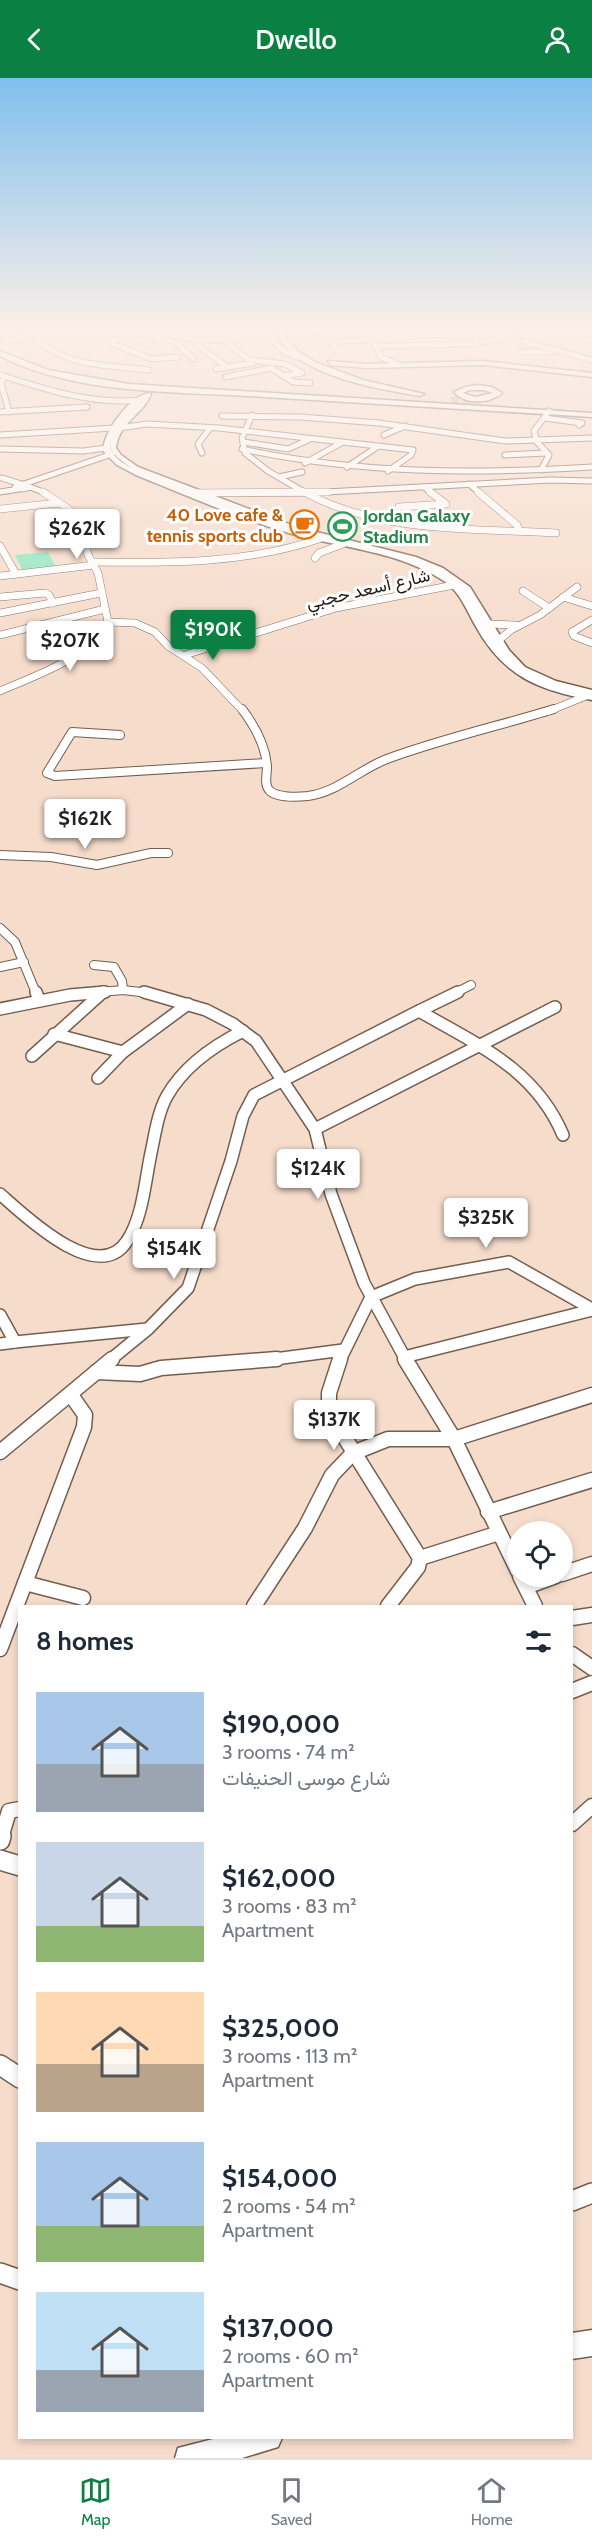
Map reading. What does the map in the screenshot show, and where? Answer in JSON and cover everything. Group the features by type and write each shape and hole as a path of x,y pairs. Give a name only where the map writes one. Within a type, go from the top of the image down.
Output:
{"main road":[{"path":"108,437 112,454 139,473 278,527 411,562 440,575 454,585 499,640 512,660 532,675 590,695"},
{"path":"112,454 142,471 194,493 294,529 407,558 433,567 463,584 483,620 494,651 515,671 546,686 590,695"},
{"path":"573,2346 592,2343"},
{"path":"188,2458 265,2439"}],"street":[{"path":"202,453 198,444 203,437"},
{"path":"244,437 242,445 251,459 307,493 340,509 374,519 430,526 556,533"},
{"path":"295,437 414,451 388,471"},
{"path":"469,437 537,442 592,438"},
{"path":"536,437 537,442 548,456 541,470"},
{"path":"242,445 289,449 309,439"},
{"path":"361,445 369,439"},
{"path":"305,462 341,443"},
{"path":"242,445 305,462 388,471 431,473 592,467"},
{"path":"347,467 377,447"},
{"path":"0,449 112,454"},
{"path":"83,451 97,458"},
{"path":"505,455 547,453"},
{"path":"2,490 17,484 46,480 88,461 112,454"},
{"path":"88,461 112,454"},
{"path":"2,490 17,484 46,480 97,458"},
{"path":"279,477 302,472"},
{"path":"42,494 42,487 46,480"},
{"path":"194,493 307,493 469,484 592,481"},
{"path":"173,483 220,492"},
{"path":"17,484 59,503 70,510 76,518 98,573 108,622"},
{"path":"469,484 518,525 519,530"},
{"path":"399,507 446,504 424,487"},
{"path":"2,490 42,494"},
{"path":"223,502 219,498 222,495 237,493"},
{"path":"0,509 59,503"},
{"path":"0,576 93,564 229,560 280,551 319,539"},
{"path":"315,558 319,553 343,544"},
{"path":"0,546 16,574"},
{"name":"شارع أسعد حجبي","path":"185,655 336,608 454,585"},
{"path":"499,640 511,630 526,624 577,587"},
{"path":"523,591 549,608"},
{"path":"0,597 45,593 49,595 53,603"},
{"path":"0,613 101,593"},
{"path":"563,597 592,606"},
{"path":"0,635 105,609"},
{"path":"483,620 509,626 526,624"},
{"path":"592,621 572,632 574,636 592,643"},
{"path":"108,622 138,624 156,633 166,645 185,655 207,672 244,710 255,730 267,765 266,784 272,792 293,797 309,796 349,781 385,760 568,705 590,695"},
{"path":"0,690 81,652 108,622"},
{"path":"1,681 19,683"},
{"path":"120,735 72,732 46,773 66,775 267,765"},
{"path":"0,855 51,857 92,865 151,853 168,853"},
{"path":"0,928 15,942 39,1000"},
{"path":"0,968 24,962"},
{"path":"94,965 114,967 122,981 123,990"},
{"path":"0,1452 148,1329 178,1299 193,1279 247,1106 254,1095 471,985"},
{"path":"32,1056 104,991"},
{"path":"0,1009 39,1000 104,991 154,993 206,1010 243,1031 265,1052 280,1080 315,1129 331,1194 371,1297 454,1439 507,1549"},
{"path":"98,1078 123,1052 188,1004"},
{"path":"0,1020 14,1006"},
{"path":"315,1129 555,1007"},
{"path":"418,1011 477,1046 530,1083 553,1111 563,1135"},
{"path":"2,1199 62,1244 99,1256 109,1255 121,1249 129,1239 135,1223 161,1113 168,1094 197,1060 228,1038 243,1031"},
{"path":"54,1034 123,1052"},
{"path":"389,1605 418,1567 420,1558 353,1454 337,1425 329,1400 329,1392 343,1350 371,1297 414,1279 509,1262 592,1309"},
{"path":"404,1356 592,1309"},
{"path":"0,1315 15,1342"},
{"path":"0,1344 148,1329"},
{"path":"96,1372 140,1374 161,1368 248,1363 343,1350"},
{"path":"0,1649 86,1422 83,1410 71,1395"},
{"path":"256,1605 305,1528 332,1475 353,1454 388,1439 454,1439 592,1395"},
{"path":"488,1512 592,1480"},
{"path":"420,1558 499,1533"},
{"path":"573,1570 592,1564"},
{"path":"25,1583 83,1598"},
{"path":"526,1587 534,1605"},
{"path":"573,1618 592,1615"},
{"path":"573,1655 592,1668"},
{"path":"573,1691 592,1683"},
{"path":"573,1823 592,1806"},
{"path":"0,1840 9,1811 18,1809"},
{"path":"0,1860 18,1865"},
{"path":"0,2065 18,2077"},
{"path":"573,2201 592,2193"},
{"path":"0,2273 18,2279"}],"green space":[{"path":"48,552 56,567 23,571 15,555"}],"place":[{"name":"40 Love cafe & tennis sports club","path":"304,525"},
{"name":"Jordan Galaxy Stadium","path":"342,526"}]}
